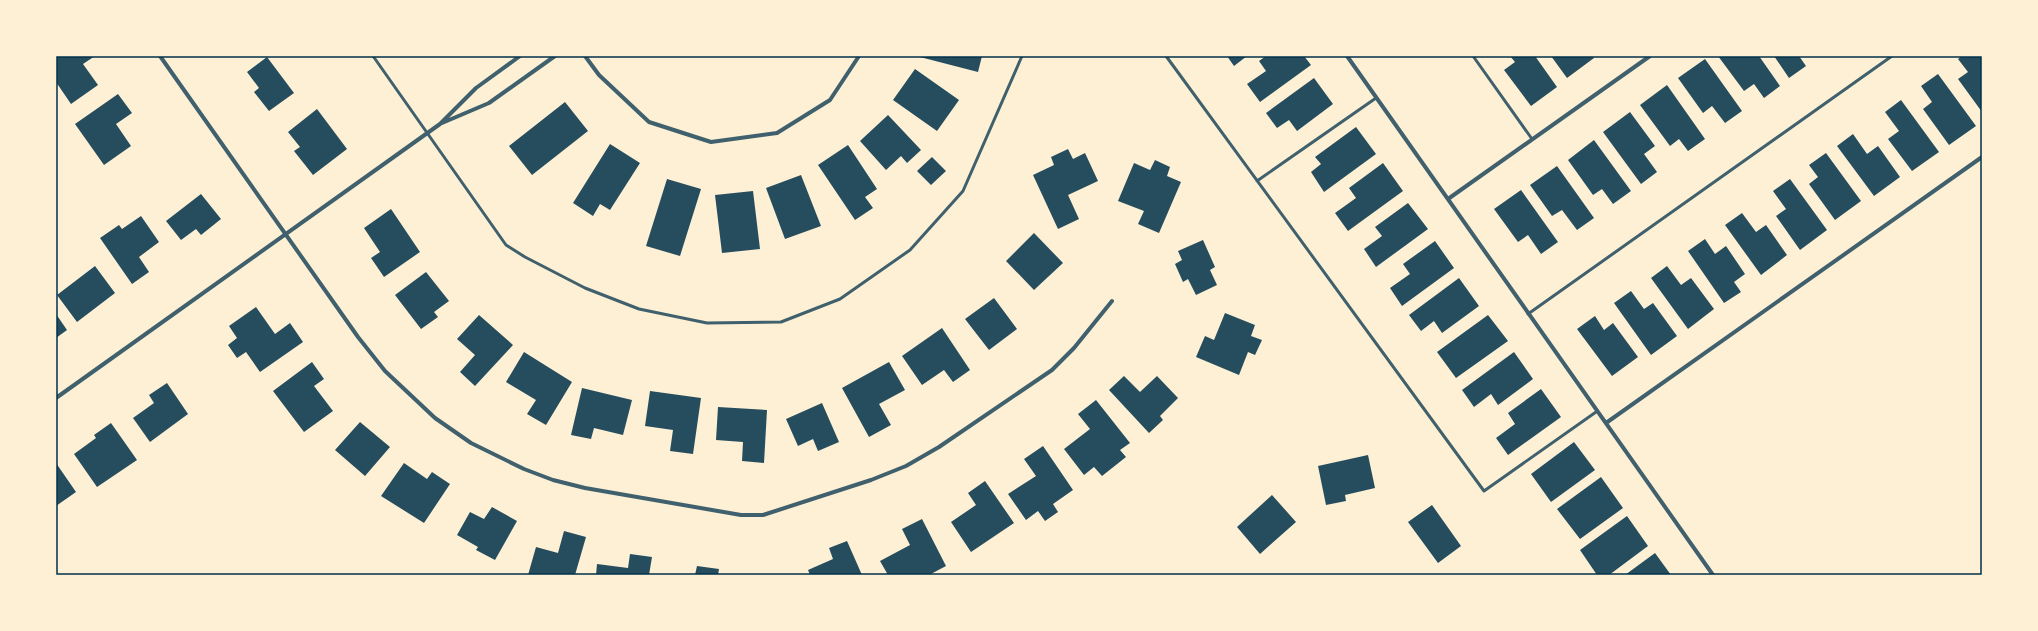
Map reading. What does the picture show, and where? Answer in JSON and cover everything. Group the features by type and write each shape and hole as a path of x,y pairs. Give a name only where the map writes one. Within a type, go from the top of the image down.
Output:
{"street":[{"path":"160,56 358,337 385,371 419,405 471,443 524,469 560,482 741,514 763,515 871,480 906,466 939,447 1052,370 1074,348 1112,301"},
{"path":"56,398 427,134 440,124 476,88 520,56"},
{"path":"440,124 489,103 556,56"},
{"path":"585,56 599,75 649,122 711,142 777,133 830,100 858,56"},
{"path":"1347,56 1596,412 1606,423 1713,575"},
{"path":"1448,199 1650,56"},
{"path":"1606,423 1982,157"}],"lane":[{"path":"373,56 506,245 525,257 585,288 639,309 707,323 781,322 840,299 910,250 963,191 1022,56"},
{"path":"1166,56 1484,491 1596,412"},
{"path":"1473,56 1532,139"},
{"path":"1528,314 1892,56"},
{"path":"1257,181 1376,98"}],"building":[{"path":"59,56 95,56 83,64 98,85 71,104 56,82 56,58"},
{"path":"916,56 982,56 978,72"},
{"path":"1227,56 1247,56 1234,66"},
{"path":"1266,56 1304,56 1311,65 1260,102 1247,84 1266,71 1259,61"},
{"path":"1510,56 1535,56 1557,87 1531,106 1504,70 1515,62"},
{"path":"1551,56 1592,56 1594,58 1567,78"},
{"path":"1718,56 1759,56 1780,86 1764,98 1754,84 1744,91"},
{"path":"1774,56 1799,56 1806,66 1789,78"},
{"path":"1962,56 1982,56 1982,112 1958,79 1968,72 1958,59"},
{"path":"267,57 294,93 269,111 254,92 259,88 247,72"},
{"path":"1705,59 1742,111 1725,123 1712,106 1703,113 1678,78"},
{"path":"915,69 959,100 937,131 893,100"},
{"path":"1938,74 1976,126 1949,145 1923,109 1932,102 1921,86"},
{"path":"1314,78 1333,104 1297,131 1289,120 1277,128 1266,113"},
{"path":"1667,85 1705,139 1688,151 1679,139 1670,146 1640,105"},
{"path":"118,94 132,113 116,124 131,146 104,165 75,124"},
{"path":"1901,100 1939,152 1912,171 1888,139 1899,131 1885,112"},
{"path":"565,102 588,131 532,175 509,146"},
{"path":"317,109 347,149 313,175 294,151 300,147 288,132"},
{"path":"1630,112 1655,146 1644,154 1657,172 1641,184 1603,132"},
{"path":"888,115 921,150 907,163 901,156 886,170 860,141"},
{"path":"1356,127 1376,154 1324,192 1311,172 1321,164 1315,157"},
{"path":"1853,134 1867,154 1878,146 1900,177 1874,196 1837,146"},
{"path":"1594,140 1631,191 1613,204 1602,189 1593,195 1568,160"},
{"path":"610,144 640,163 610,210 600,204 593,216 573,203"},
{"path":"848,145 877,189 865,197 873,208 855,220 818,165"},
{"path":"1068,149 1073,159 1085,153 1098,181 1068,195 1079,219 1058,229 1033,175 1054,165 1051,157"},
{"path":"1826,153 1861,201 1835,220 1809,184 1818,177 1809,165"},
{"path":"932,157 946,171 931,185 917,171"},
{"path":"1155,160 1170,167 1167,176 1181,182 1159,233 1138,224 1144,211 1118,201 1134,163 1150,170"},
{"path":"1383,163 1403,191 1348,231 1335,213 1356,198 1349,188"},
{"path":"1557,166 1594,218 1577,230 1562,210 1552,216 1530,185"},
{"path":"801,175 821,226 785,239 766,188"},
{"path":"667,179 701,189 680,256 646,246"},
{"path":"1790,179 1827,230 1800,250 1776,216 1786,209 1773,191"},
{"path":"1521,190 1558,242 1541,254 1528,235 1518,242 1494,209"},
{"path":"753,191 760,249 722,253 715,195"},
{"path":"201,194 221,219 201,235 196,229 181,240 166,221"},
{"path":"1408,203 1428,229 1376,267 1364,249 1382,236 1375,227"},
{"path":"391,209 420,252 384,277 371,258 380,252 364,228"},
{"path":"1742,213 1756,232 1766,225 1787,255 1761,275 1725,225"},
{"path":"141,216 159,242 139,257 149,272 132,284 100,238 119,225 122,229"},
{"path":"1034,233 1063,263 1034,290 1006,261"},
{"path":"1705,239 1715,254 1726,246 1745,274 1734,282 1741,292 1724,303 1688,251"},
{"path":"1203,240 1215,267 1210,270 1217,285 1196,295 1188,279 1183,282 1175,264 1182,260 1178,251"},
{"path":"1435,241 1454,268 1402,306 1390,288 1410,274 1403,264"},
{"path":"95,266 115,293 77,322 57,295"},
{"path":"1667,266 1681,285 1691,278 1714,309 1688,329 1651,278"},
{"path":"426,272 449,301 434,312 438,317 421,329 395,295"},
{"path":"1459,278 1479,306 1442,333 1434,321 1421,331 1409,315"},
{"path":"1631,291 1644,309 1653,303 1677,336 1651,355 1614,303"},
{"path":"994,298 1017,329 989,350 965,319"},
{"path":"256,307 275,334 290,323 303,342 260,372 246,352 237,358 228,345 237,338 229,326"},
{"path":"1225,313 1255,325 1251,336 1262,340 1255,355 1248,352 1239,375 1196,357 1205,336 1214,340"},
{"path":"56,314 67,330 56,338"},
{"path":"479,315 513,345 475,386 460,372 475,355 457,339"},
{"path":"1488,315 1508,341 1456,378 1437,352"},
{"path":"1595,316 1604,330 1613,323 1638,357 1612,376 1577,329"},
{"path":"942,328 970,370 953,382 944,370 922,385 902,356"},
{"path":"524,352 572,382 546,425 527,414 536,400 506,382"},
{"path":"1514,352 1533,379 1498,405 1491,394 1474,407 1462,390"},
{"path":"312,362 324,379 314,386 333,411 304,432 273,391"},
{"path":"889,362 905,390 879,404 891,425 869,437 842,388"},
{"path":"1124,376 1140,392 1157,376 1178,398 1160,416 1163,420 1149,433 1109,390"},
{"path":"167,383 188,414 150,442 133,418 154,403 149,395"},
{"path":"582,388 632,400 623,435 594,428 591,439 571,435"},
{"path":"1541,389 1561,417 1508,455 1496,438 1515,424 1508,413"},
{"path":"650,391 701,398 693,454 670,451 673,430 645,426"},
{"path":"1096,400 1130,443 1120,450 1126,457 1102,476 1094,467 1084,475 1064,449 1090,429 1078,414"},
{"path":"822,403 839,442 818,451 813,439 798,446 786,419"},
{"path":"718,407 767,410 764,463 742,461 743,442 716,440"},
{"path":"360,422 390,447 365,476 335,450"},
{"path":"111,423 137,460 97,487 74,454 96,438 94,435"},
{"path":"1574,442 1595,470 1551,502 1531,474"},
{"path":"1043,446 1073,490 1053,504 1058,512 1045,521 1038,511 1026,520 1008,494 1036,476 1024,459"},
{"path":"1368,455 1375,488 1345,495 1346,501 1326,505 1318,466"},
{"path":"56,463 76,492 56,506"},
{"path":"404,463 427,479 432,472 450,484 424,523 381,496"},
{"path":"1601,477 1623,508 1580,539 1557,509"},
{"path":"985,481 1014,523 971,552 951,522 976,505 968,493"},
{"path":"1272,495 1296,522 1260,554 1237,527"},
{"path":"1432,505 1461,546 1438,563 1408,522"},
{"path":"492,507 517,521 495,560 476,550 478,547 457,535 470,512 484,519"},
{"path":"1627,516 1648,546 1609,575 1597,575 1580,550"},
{"path":"922,519 946,566 929,575 888,575 880,561 910,545 902,529"},
{"path":"564,531 586,537 575,575 528,575 536,547 558,553"},
{"path":"847,541 862,575 810,575 808,570 833,559 829,548"},
{"path":"1655,553 1671,575 1625,575"},
{"path":"630,554 652,557 649,575 596,575 597,564 628,568"},
{"path":"697,566 719,569 718,575 695,575"}]}
